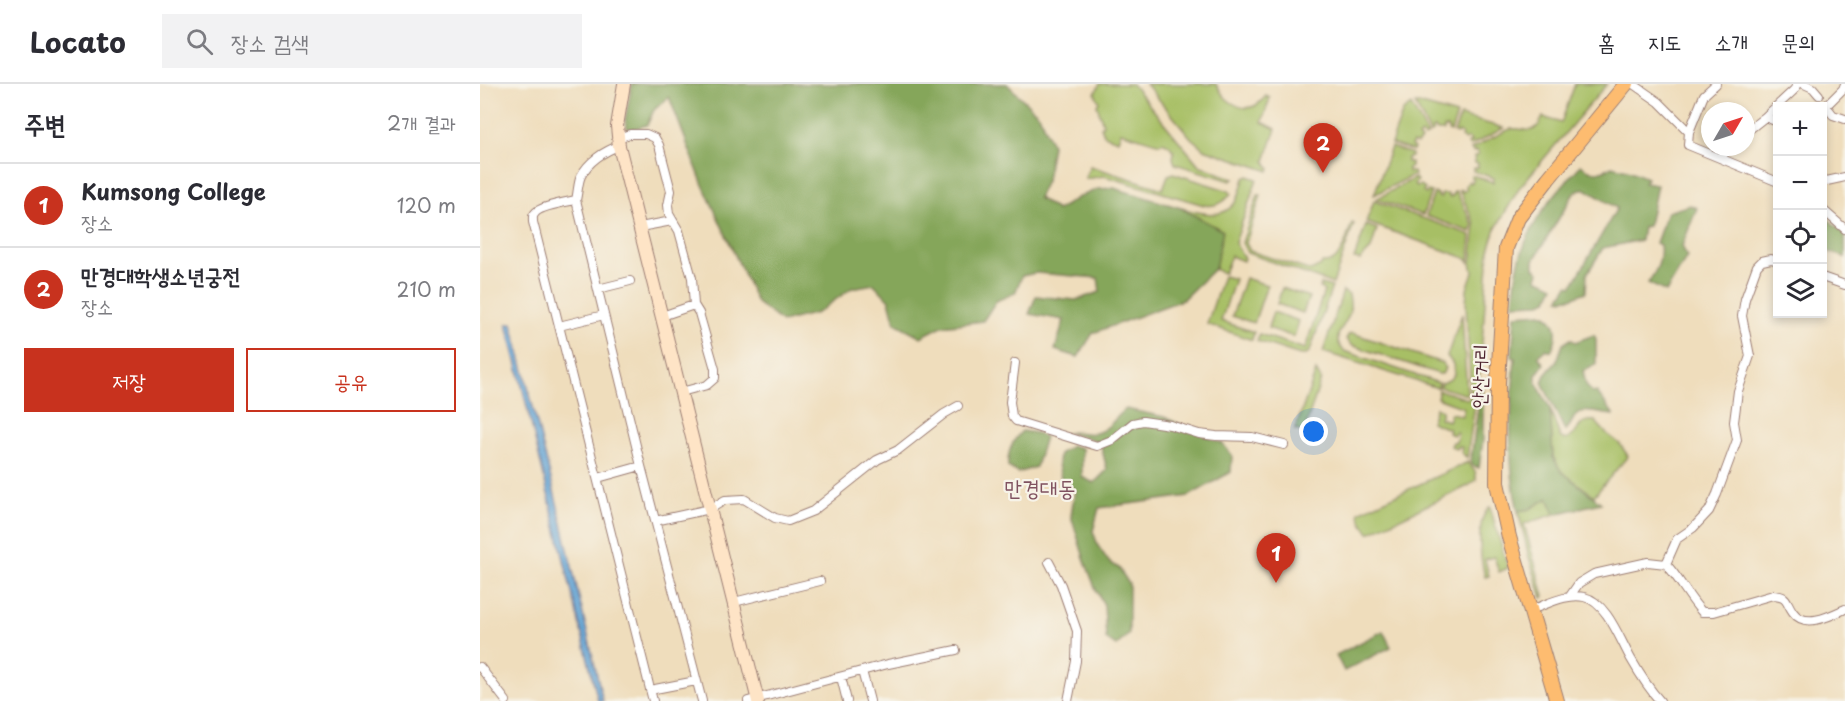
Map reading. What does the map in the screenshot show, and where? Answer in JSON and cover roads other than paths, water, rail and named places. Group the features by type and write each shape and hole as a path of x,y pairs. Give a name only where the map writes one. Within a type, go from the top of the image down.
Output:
{"main road":[{"name":"안산거리","path":"1557,701 1509,537 1497,483 1498,382 1506,248 1518,218 1626,84"}],"street":[{"path":"624,84 619,105 618,142 734,602 755,700 862,671 956,650"},
{"path":"1633,84 1659,102 1689,132"},
{"path":"1716,84 1704,95 1689,132 1688,145 1773,180"},
{"path":"1755,125 1798,84"},
{"path":"1804,84 1813,88 1820,95"},
{"path":"1827,104 1843,89 1845,84"},
{"path":"1827,110 1833,115 1845,119"},
{"path":"1765,117 1773,120"},
{"path":"681,392 707,385 715,378 715,369 699,314 694,305 692,278 679,231 669,214 671,191 659,145 655,138 645,134 630,134 587,166 580,177 576,200 641,466 702,701"},
{"path":"1827,181 1845,177"},
{"path":"576,200 541,209 533,216 653,701"},
{"path":"1824,210 1845,229"},
{"path":"640,228 672,221"},
{"path":"1666,564 1677,539 1694,528 1709,511 1737,440 1734,422 1738,391 1750,356 1742,316 1745,299 1757,266 1762,261 1773,260"},
{"path":"1827,279 1845,285"},
{"path":"598,289 630,281"},
{"path":"662,316 694,305"},
{"path":"559,326 604,315"},
{"path":"1015,363 1010,402 1012,416 1016,421 1035,428 1097,446 1112,440 1133,423 1143,421 1170,425 1199,434 1252,437 1284,445"},
{"path":"655,521 710,509 725,500 744,499 775,518 788,521 800,517 813,511 877,460 898,450 944,414 958,406"},
{"path":"598,478 641,466"},
{"path":"1050,562 1061,585 1077,631 1076,661 1068,701"},
{"path":"1570,596 1579,584 1594,574 1648,562 1666,564 1678,578 1691,601 1702,612 1714,612 1773,595 1782,596 1787,600 1793,613 1802,619 1818,620 1845,609"},
{"path":"734,602 820,581"},
{"path":"1530,610 1570,596 1585,597 1598,603 1631,659 1660,701"},
{"path":"480,667 506,701"},
{"path":"862,671 870,701"},
{"path":"841,677 847,701"},
{"path":"650,690 696,681"}],"water":[{"path":"512,323 603,701 598,701 507,324"}],"place":[{"name":"만경대학생소년궁전","path":"1323,173"},
{"name":"Kumsong College","path":"1276,583"}],"district":[{"name":"만경대동","path":"1040,486"}]}
